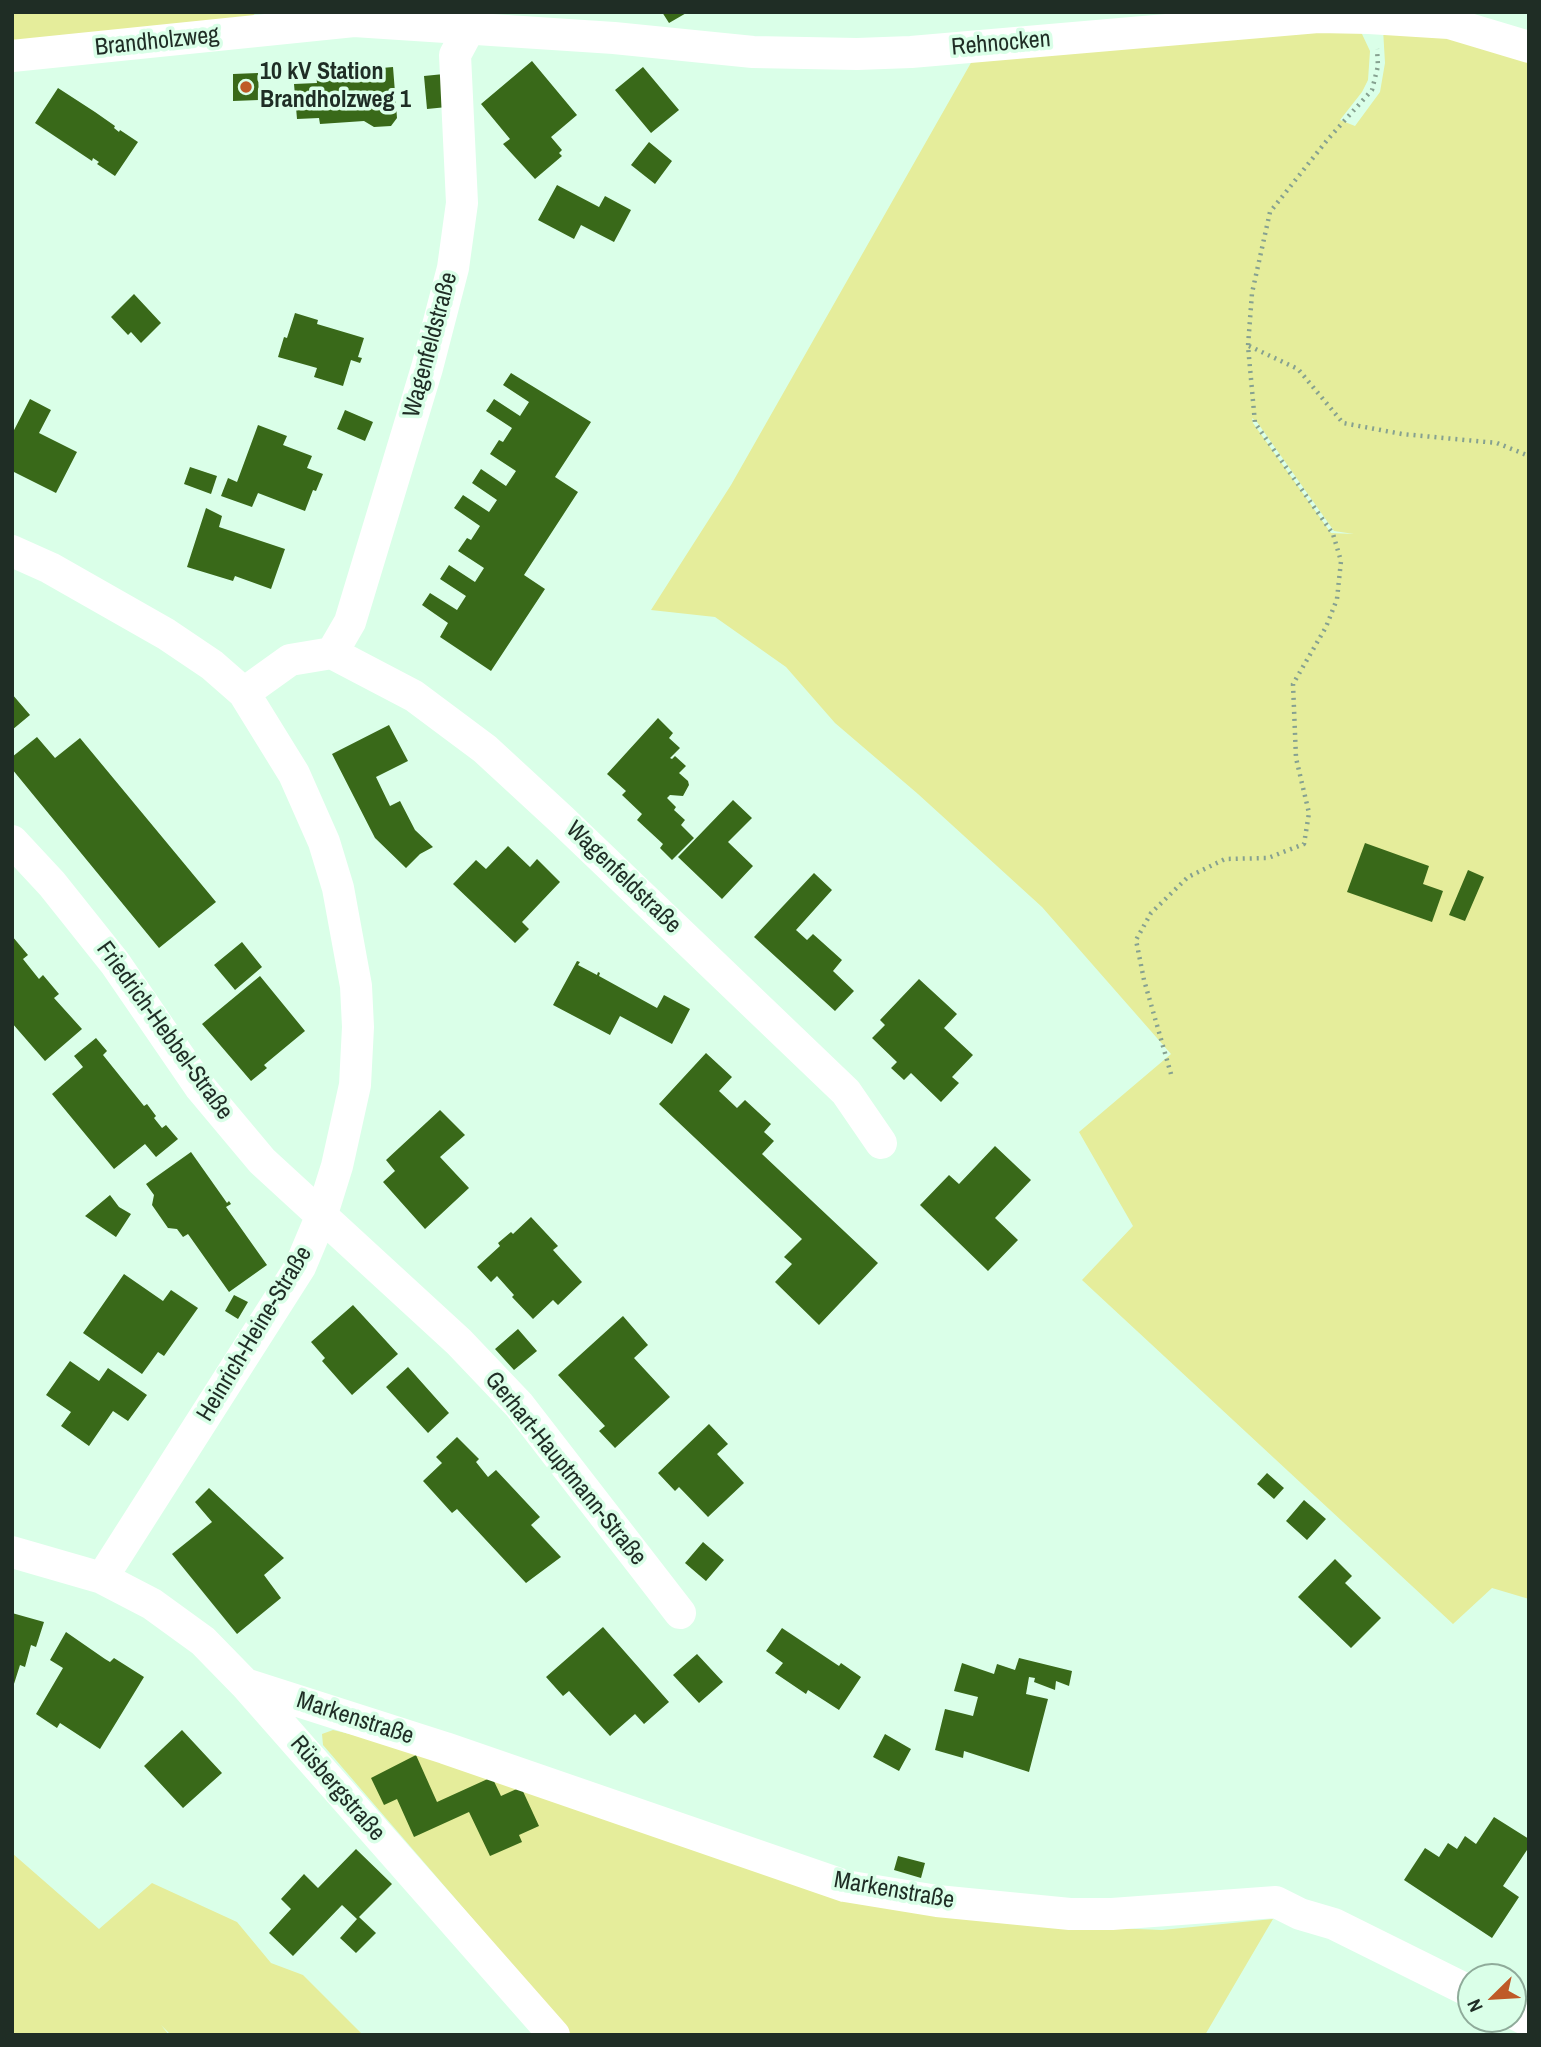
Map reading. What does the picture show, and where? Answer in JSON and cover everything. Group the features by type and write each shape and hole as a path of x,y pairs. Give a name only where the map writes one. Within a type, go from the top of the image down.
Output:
{"street":[{"name":"Rehnocken","path":"470,27 509,21 614,38 753,52 856,54 911,52 1318,17 1449,23 1529,47"},
{"name":"Brandholzweg","path":"12,56 354,21 470,27"},
{"name":"Wagenfeldstraße","path":"470,27 455,55 462,203 453,268 427,368 350,622 332,653 414,696 485,749 846,1092 881,1143"},
{"name":"Heinrich-Heine-Straße","path":"12,551 61,574 166,634 212,665 244,693 293,774 324,842 338,888 356,986 358,1027 355,1086 337,1166 321,1217 300,1267 102,1578"},
{"path":"244,693 290,660 332,653"},
{"name":"Friedrich-Hebbel-Straße","path":"12,841 52,884 115,963 200,1087 262,1161 321,1217"},
{"name":"Gerhart-Hauptmann-Straße","path":"321,1217 459,1342 519,1405 680,1613"},
{"name":"Rüsbergstraße","path":"12,1552 102,1578 152,1604 202,1641 245,1684 554,2035"},
{"name":"Markenstraße","path":"245,1684 446,1748 845,1886 937,1901 1070,1914 1112,1914 1276,1902 1300,1914 1334,1924 1457,1985"}],"path":[{"path":"1171,1074 1144,980 1136,940 1152,913 1188,877 1225,859 1268,858 1304,844 1309,813 1296,758 1293,684 1326,627 1337,599 1341,561 1333,534 1255,423 1248,346 1252,293 1270,212 1371,90 1378,66 1377,46 1369,18"},
{"path":"1248,346 1298,369 1343,423 1402,434 1497,443 1529,456"}],"green space":[{"path":"12,12 257,12 244,23 12,49"},
{"path":"1355,28 1362,34 1370,51 1368,80 1340,120 1355,126 1380,92 1385,63 1383,29 1417,32 1483,46 1529,60 1529,1599 1492,1588 1453,1624 1082,1280 1133,1226 1079,1132 1171,1054 1042,907 835,723 786,667 715,617 651,610 731,485 972,61","holes":["1252,418 1334,531 1354,534 1331,533"]},
{"path":"333,1730 461,1761 666,1833 1085,1927 1162,1930 1273,1919 1205,2035 566,2035 504,1966 490,1939 323,1745 322,1734"},
{"path":"12,1853 99,1929 152,1883 237,1922 271,1963 303,1975 363,2035 171,2035 161,2025 169,2035 12,2035"}],"building":[{"path":"662,12 688,12 669,23"},
{"path":"532,61 577,115 551,137 562,150 559,153 562,156 535,179 503,144 510,139 481,104"},
{"path":"393,67 397,118 391,126 374,127 364,121 320,124 319,118 297,119 294,84 317,83 316,73 330,72 329,69 348,68 348,71"},
{"path":"643,67 679,110 651,133 615,90"},
{"name":"10 kV Station Brandholzweg 1","path":"258,73 259,100 233,101 233,74"},
{"path":"444,74 447,107 427,109 424,76"},
{"path":"58,88 115,126 119,132 120,130 138,142 115,176 97,164 99,162 93,158 92,161 35,123"},
{"path":"649,142 672,161 655,184 631,165"},
{"path":"557,185 599,207 605,196 631,210 614,242 581,225 574,239 538,220"},
{"path":"134,294 161,323 141,343 131,332 128,335 111,317"},
{"path":"295,313 318,320 317,324 364,338 358,357 362,358 360,363 351,360 343,386 314,377 317,368 278,357"},
{"path":"511,373 591,422 555,477 578,492 524,575 545,589 491,671 440,637 448,623 422,605 430,593 457,610 466,596 440,579 449,565 475,582 484,568 458,551 467,538 471,540 480,526 454,508 463,495 489,512 497,500 472,483 481,469 506,486 516,471 490,454 499,440 503,442 512,428 486,411 494,399 520,416 529,402 503,385"},
{"path":"30,399 51,410 39,433 77,452 56,493 12,471 12,434"},
{"path":"345,410 373,422 365,441 337,429"},
{"path":"258,425 287,436 283,445 312,456 307,468 323,474 305,511 258,493 252,507 221,496 228,478 237,482"},
{"path":"190,467 217,476 211,494 184,484"},
{"path":"206,508 222,516 219,527 285,549 271,589 235,576 233,581 187,567"},
{"path":"12,694 30,715 12,730"},
{"path":"658,718 673,733 669,738 680,748 670,758 675,756 686,766 679,773 689,785 683,796 670,795 667,798 676,807 674,810 685,820 681,825 694,838 672,860 660,848 663,844 637,820 642,814 622,795 626,791 607,774"},
{"path":"389,725 408,761 376,777 390,806 400,801 415,830 433,847 420,854 406,868 375,838 332,754"},
{"path":"37,737 55,758 80,738 216,902 159,948 12,769 12,757"},
{"path":"733,800 752,818 728,842 753,866 722,899 678,857"},
{"path":"1365,843 1429,866 1423,884 1443,891 1432,922 1347,892"},
{"path":"508,846 530,867 537,859 560,882 522,922 529,929 515,943 453,884 476,860 486,869"},
{"path":"1468,870 1484,877 1465,921 1449,915"},
{"path":"814,873 832,890 796,930 807,940 813,934 842,960 833,971 854,991 835,1011 754,937"},
{"path":"12,936 28,955 23,959 39,979 43,975 59,994 54,998 82,1029 45,1061 12,1023"},
{"path":"242,942 262,967 235,990 214,965"},
{"path":"577,961 580,962 578,965 597,975 600,973 599,976 657,1008 664,995 690,1009 672,1044 620,1016 610,1035 553,1005"},
{"path":"260,976 305,1031 264,1065 267,1068 251,1081 202,1024"},
{"path":"919,979 957,1014 944,1028 973,1055 952,1077 959,1083 941,1102 911,1073 904,1080 891,1068 897,1062 872,1038 885,1025 880,1020"},
{"path":"96,1038 107,1051 103,1055 144,1106 147,1104 162,1128 166,1125 178,1139 156,1157 145,1144 114,1169 52,1094 83,1067 74,1056"},
{"path":"706,1053 732,1077 719,1091 737,1108 745,1100 771,1124 764,1132 774,1141 762,1154 878,1263 819,1325 775,1282 792,1264 784,1257 802,1239 659,1104"},
{"path":"440,1110 465,1135 440,1157 469,1188 425,1229 383,1182 395,1171 386,1160"},
{"path":"995,1146 1031,1180 995,1218 1018,1240 988,1271 920,1205 949,1175 959,1184"},
{"path":"191,1152 227,1203 229,1201 231,1204 226,1207 267,1265 229,1292 188,1234 183,1237 177,1229 168,1228 152,1205 154,1195 146,1184"},
{"path":"110,1195 119,1207 131,1214 116,1237 85,1216"},
{"path":"531,1217 558,1246 553,1250 582,1282 558,1305 553,1300 533,1319 497,1276 491,1282 477,1267 500,1246 498,1243 511,1232 513,1234"},
{"path":"124,1274 163,1301 171,1290 198,1308 164,1356 158,1352 142,1374 83,1333"},
{"path":"234,1295 248,1302 238,1319 225,1311"},
{"path":"353,1305 398,1354 352,1395 322,1361 325,1358 311,1342"},
{"path":"623,1316 648,1345 634,1358 670,1397 615,1448 599,1431 605,1426 558,1375"},
{"path":"518,1329 537,1351 514,1370 495,1349"},
{"path":"70,1361 99,1381 108,1368 147,1395 128,1421 113,1411 89,1446 61,1426 71,1412 46,1395"},
{"path":"408,1367 449,1413 428,1433 386,1387"},
{"path":"709,1424 728,1444 717,1454 744,1483 708,1517 679,1487 675,1491 658,1473"},
{"path":"457,1437 479,1459 476,1462 488,1477 496,1470 540,1517 531,1525 561,1557 526,1583 457,1509 452,1513 423,1481 442,1463 436,1457"},
{"path":"1267,1473 1284,1488 1274,1499 1257,1484"},
{"path":"209,1488 284,1558 264,1575 281,1598 237,1634 172,1554 212,1522 195,1502"},
{"path":"1304,1500 1326,1519 1307,1540 1286,1521"},
{"path":"703,1542 724,1560 706,1581 685,1563"},
{"path":"1335,1559 1352,1576 1345,1583 1381,1618 1351,1648 1298,1597"},
{"path":"12,1613 44,1622 36,1647 31,1645 25,1667 20,1665 13,1687"},
{"path":"603,1627 669,1702 644,1724 635,1714 610,1736 569,1691 563,1696 546,1677"},
{"path":"782,1628 839,1666 841,1663 861,1677 839,1710 808,1690 806,1694 775,1673 783,1663 766,1651"},
{"path":"66,1632 110,1662 114,1658 144,1677 100,1749 60,1723 57,1728 36,1714 63,1668 50,1660"},
{"path":"697,1654 723,1682 699,1703 673,1675"},
{"path":"1019,1658 1072,1671 1069,1686 1056,1681 1055,1690 1034,1682 1035,1678 1029,1677 1026,1694 1048,1699 1029,1772 964,1751 963,1758 935,1750 945,1709 973,1716 978,1697 954,1691 962,1663 994,1674 997,1664 1015,1670"},
{"path":"182,1730 222,1773 183,1808 144,1766"},
{"path":"885,1734 911,1749 899,1771 873,1757"},
{"path":"416,1755 437,1802 492,1777 501,1796 521,1787 539,1826 519,1835 522,1842 490,1856 469,1812 414,1837 397,1799 384,1805 371,1778"},
{"path":"1494,1817 1529,1839 1529,1847 1503,1886 1519,1897 1492,1938 1404,1880 1425,1848 1439,1857 1448,1843 1457,1849 1465,1836 1476,1844"},
{"path":"356,1849 392,1884 359,1917 376,1933 356,1953 340,1938 357,1919 342,1905 293,1956 269,1933 291,1909 281,1899 304,1874 318,1888"},
{"path":"898,1856 925,1863 921,1878 894,1870"}],"place":[{"name":"10 kV Station Brandholzweg 1","path":"246,87"}]}
